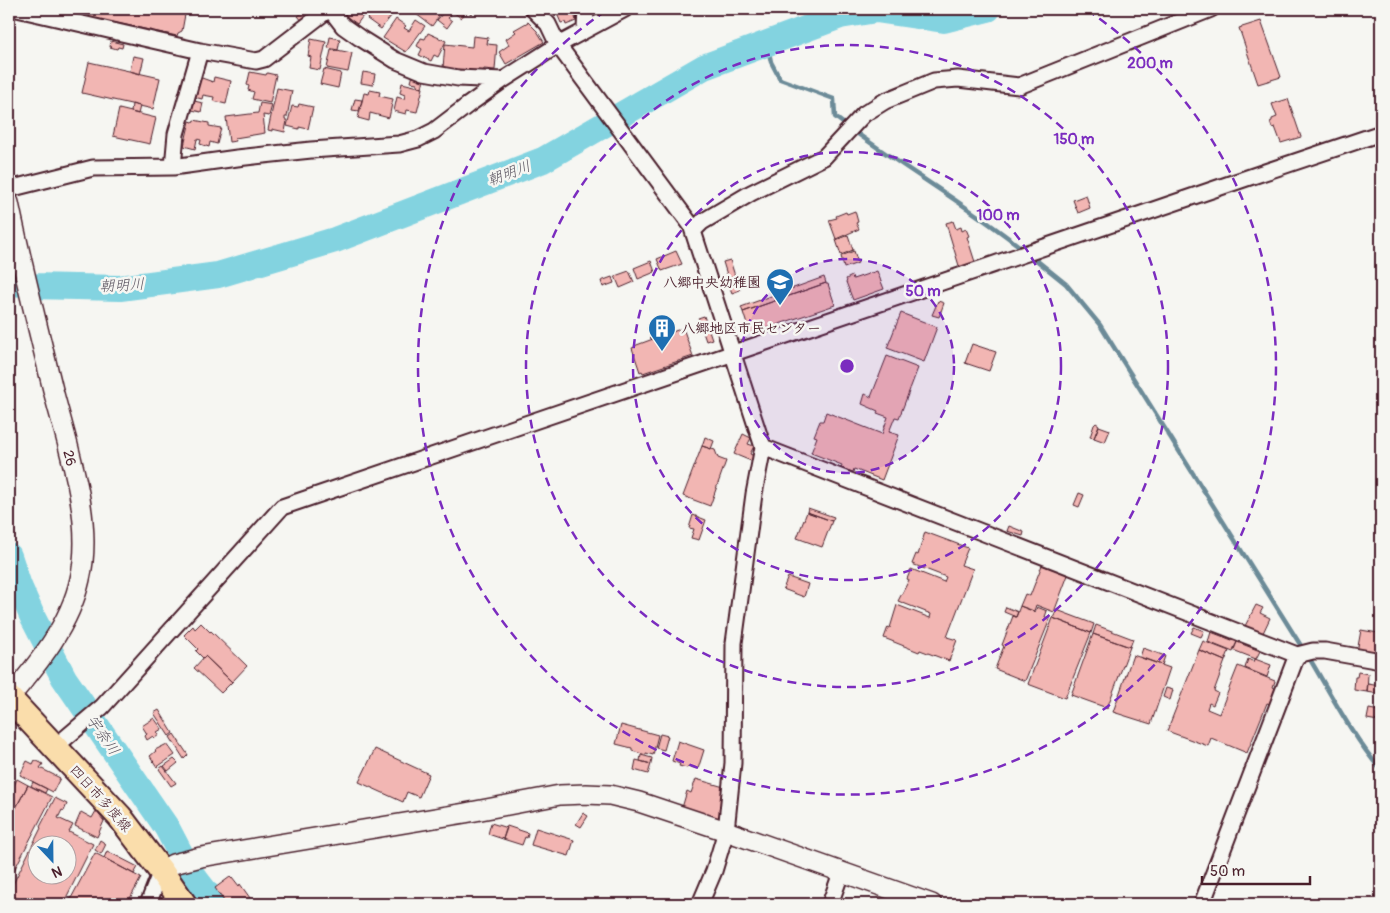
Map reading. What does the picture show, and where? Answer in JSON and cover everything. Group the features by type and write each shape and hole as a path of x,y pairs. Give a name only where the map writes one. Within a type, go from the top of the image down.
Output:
{"main road":[{"name":"四日市多度線","path":"9,698 120,818 174,865 184,904"}],"street":[{"path":"17,9 200,51 256,61 264,58 330,9 342,26 395,60 424,72 458,78 503,80"},
{"path":"533,9 548,24 558,45 692,228 763,447 754,494 734,643 733,764 726,831 714,871 700,904"},
{"path":"585,29 586,9"},
{"path":"692,228 751,193 824,157 864,114 885,102 934,81 958,79 1019,86 1211,9"},
{"path":"9,200 93,168 173,168 292,152 409,142 434,131 468,104 503,80 558,45 621,10"},
{"path":"173,168 176,134 200,51"},
{"path":"55,747 102,707 282,507 1381,133"},
{"name":"26","path":"9,200 44,354 80,498 85,541 80,579 70,609 53,641 9,698"},
{"path":"763,447 1303,653 1325,651 1381,661"},
{"path":"1202,904 1303,653"},
{"path":"148,904 174,865 201,857 466,813 560,795 586,794 610,795 639,802 932,904"},
{"path":"830,904 841,873"}],"building":[{"path":"59,9 186,9 182,31 177,36 89,17 91,10 70,12"},
{"path":"308,9 312,16 303,22 298,16"},
{"path":"347,9 368,9 357,24 343,14"},
{"path":"373,9 393,9 395,11 381,29 367,19"},
{"path":"420,9 444,9 432,26 416,14"},
{"path":"449,9 475,9 471,14 466,10 461,18"},
{"path":"555,9 574,9 577,16 575,17 576,21 566,25 565,22 561,23"},
{"path":"446,10 451,15 448,18 452,21 447,28 437,20"},
{"path":"396,19 406,26 404,28 409,31 416,20 425,26 406,52 383,38"},
{"path":"1261,21 1281,77 1258,84 1239,28"},
{"path":"528,22 544,42 506,64 499,52 509,45 506,39 516,32 514,30"},
{"path":"428,33 446,41 438,57 434,55 431,61 419,55 422,49 417,46 421,38 425,39"},
{"path":"473,36 488,38 487,44 497,45 495,70 484,69 483,73 443,68 445,44 472,47"},
{"path":"330,37 340,39 338,50 328,48"},
{"path":"311,39 326,42 320,70 309,68 311,57 308,56"},
{"path":"111,41 123,44 122,48 110,47"},
{"path":"331,50 352,53 348,72 327,68"},
{"path":"133,56 144,58 140,74 130,71"},
{"path":"89,62 160,78 153,109 82,93"},
{"path":"324,69 341,73 338,88 320,84"},
{"path":"414,71 425,74 422,88 417,86 417,83 411,82"},
{"path":"250,72 276,75 270,103 252,99 254,92 248,90 249,86 247,85"},
{"path":"363,72 375,74 373,85 361,83"},
{"path":"199,77 213,82 214,77 231,81 226,104 213,101 214,97 203,95 202,99 194,97"},
{"path":"402,83 423,88 417,112 407,110 406,114 394,111 397,97 404,99 405,95 400,93"},
{"path":"277,88 292,91 287,117 285,117 285,120 287,120 285,132 268,130"},
{"path":"370,90 380,92 379,96 393,99 389,118 370,113 369,121 358,118 364,93 369,94"},
{"path":"355,99 362,100 359,111 352,110"},
{"path":"1288,99 1301,137 1281,143 1275,127 1272,128 1270,122 1277,117 1272,104"},
{"path":"194,101 203,103 201,112 192,110"},
{"path":"260,103 272,105 269,116 263,115 265,133 235,138 236,141 229,142 226,117 258,113"},
{"path":"132,104 140,106 138,114 131,112"},
{"path":"299,104 313,107 308,129 287,126 292,106 298,107"},
{"path":"119,109 156,118 150,144 113,136"},
{"path":"194,120 221,128 217,144 210,142 209,147 200,144 201,140 197,139 195,149 184,146 190,121 193,122"},
{"path":"1086,195 1090,208 1078,213 1073,200"},
{"path":"855,211 858,222 856,223 859,229 836,239 829,220 837,218 836,216 846,212 847,214"},
{"path":"953,221 956,229 961,227 962,231 966,229 975,262 960,269 946,223"},
{"path":"848,235 853,250 841,255 836,240"},
{"path":"676,251 682,264 662,271 657,259"},
{"path":"854,251 858,263 844,268 841,256"},
{"path":"730,260 735,276 728,278 723,262"},
{"path":"651,261 655,272 638,279 634,268"},
{"path":"629,271 634,282 620,288 615,276"},
{"path":"877,271 884,289 853,300 846,279 852,276 853,279"},
{"path":"612,277 614,283 603,287 601,281"},
{"path":"735,277 740,290 732,293 727,280"},
{"path":"824,277 826,283 743,312 741,307"},
{"path":"826,283 835,305 750,334 743,312"},
{"path":"938,301 944,303 939,317 932,315"},
{"path":"901,313 937,327 924,362 887,348"},
{"path":"704,316 712,339 706,341 698,318"},
{"path":"661,324 665,335 651,339 648,328"},
{"name":"八郷地区市民センター","path":"683,328 693,356 643,373 642,371 640,372 632,348"},
{"path":"972,344 996,352 989,371 965,363"},
{"path":"887,356 918,368 899,418 895,417 889,432 899,435 882,480 854,469 853,472 841,468 842,465 811,453 817,437 814,436 826,412 882,434 888,417 862,404 865,394 871,397"},
{"path":"1096,423 1099,425 1094,438 1090,437 1094,425"},
{"path":"1099,426 1110,430 1105,442 1094,438"},
{"path":"743,434 751,438 748,444 754,446 750,454 754,456 751,461 734,454"},
{"path":"705,437 714,441 711,449 702,446"},
{"path":"702,446 715,450 718,458 726,461 710,506 683,496"},
{"path":"1079,493 1084,495 1079,507 1074,505"},
{"path":"808,508 834,517 832,521 807,512"},
{"path":"807,512 832,521 822,547 797,538"},
{"path":"693,515 706,520 699,540 691,538 694,529 689,528"},
{"path":"1009,526 1024,532 1023,536 1007,531"},
{"path":"925,532 968,548 961,565 973,569 947,637 957,640 949,661 920,650 919,652 884,638 888,627 890,628 897,605 930,618 931,614 898,601 909,580 907,579 911,569 944,582 946,577 912,564 916,554 918,555"},
{"path":"1042,565 1068,575 1054,612 1036,605 1034,611 1020,606 1025,594 1030,596"},
{"path":"788,577 808,584 804,597 783,589"},
{"path":"1256,605 1263,608 1260,613 1270,618 1262,635 1245,626"},
{"path":"1020,606 1035,612 1037,607 1047,611 1045,617 1050,619 1025,681 995,669 1013,616 1016,617"},
{"path":"1006,607 1018,612 1016,617 1004,612"},
{"path":"1057,610 1094,624 1091,633 1053,618"},
{"path":"1053,618 1091,633 1065,698 1028,684"},
{"path":"201,623 247,666 232,682 205,656 203,658 196,651 198,649 184,635 193,626 195,629"},
{"path":"1096,625 1133,639 1130,647 1093,634"},
{"path":"1194,627 1204,631 1201,637 1191,633"},
{"path":"1361,630 1378,633 1377,638 1381,638 1381,656 1357,652"},
{"path":"1211,632 1237,642 1233,652 1208,642"},
{"path":"1093,634 1130,647 1107,708 1071,695"},
{"path":"1203,641 1229,651 1225,661 1199,650"},
{"path":"1237,642 1260,651 1256,659 1233,650"},
{"path":"1143,648 1165,656 1162,665 1140,657"},
{"path":"1199,650 1225,661 1214,691 1218,693 1213,705 1209,703 1207,709 1219,714 1238,666 1275,681 1273,687 1276,689 1270,704 1267,703 1247,753 1211,738 1208,746 1167,731"},
{"path":"1133,655 1170,668 1151,724 1113,712"},
{"path":"205,656 232,682 221,693 194,668"},
{"path":"1248,659 1254,662 1255,659 1271,665 1267,677 1245,668"},
{"path":"1358,672 1368,674 1367,692 1354,690 1355,677 1357,677"},
{"path":"1368,684 1380,686 1379,694 1367,692"},
{"path":"1166,688 1173,690 1170,700 1163,697"},
{"path":"1369,709 1380,711 1378,721 1367,719"},
{"path":"159,710 173,733 169,736 154,713"},
{"path":"154,718 162,729 157,732 159,735 155,738 153,736 147,740 145,736 147,734 142,726"},
{"path":"621,725 658,735 653,755 632,751 632,748 616,744"},
{"path":"174,734 188,755 184,759 170,737"},
{"path":"660,734 668,736 664,750 656,748"},
{"path":"678,741 704,750 698,769 679,766 680,764 672,761"},
{"path":"167,744 175,755 157,767 150,756 155,750"},
{"path":"375,749 429,774 419,797 407,792 403,802 359,782"},
{"path":"641,755 652,758 651,764 640,761"},
{"path":"174,759 178,763 168,771 164,766"},
{"path":"35,760 43,764 40,768 60,778 53,792 20,775 27,761 33,764"},
{"path":"636,760 651,764 648,774 634,770"},
{"path":"163,766 176,783 171,786 159,769"},
{"path":"17,779 28,785 9,821 9,796"},
{"path":"696,779 724,787 723,802 718,820 682,808 687,791 691,793"},
{"path":"33,782 47,789 45,793 31,786"},
{"path":"28,785 52,797 32,836 28,836 28,843 9,880 9,821"},
{"path":"55,798 67,804 58,818 73,825 69,832 77,836 37,836"},
{"path":"96,811 104,821 97,837 75,826 81,812 92,818"},
{"path":"583,813 588,816 581,827 576,824"},
{"path":"491,823 507,828 503,839 488,834"},
{"path":"507,826 528,833 522,845 503,839"},
{"path":"536,828 574,840 569,856 531,845"},
{"path":"78,836 93,844 78,874"},
{"path":"100,840 106,844 101,854 95,850"},
{"path":"107,851 138,867 134,874 104,858"},
{"path":"95,853 141,878 127,904 68,904"},
{"path":"28,854 28,886 72,886 63,904 29,904 9,894"},
{"path":"230,877 239,886 240,884 250,898 240,904 226,904 215,888"}],"waterway":[{"name":"朝明川","path":"9,282 32,286 120,288 218,275 335,240 543,160 704,67 840,16 876,10 944,20 988,9"},
{"path":"767,43 771,62 780,79 834,99 835,117 1024,250"},
{"path":"1030,255 1066,284 1100,325 1303,649"},
{"name":"宇奈川","path":"9,556 19,586 33,618 64,678 167,828 190,872 215,904"},
{"path":"1308,656 1351,729 1381,770"}],"place":[{"name":"八郷中央幼稚園","path":"780,306"},
{"name":"八郷地区市民センター","path":"662,352"}]}
